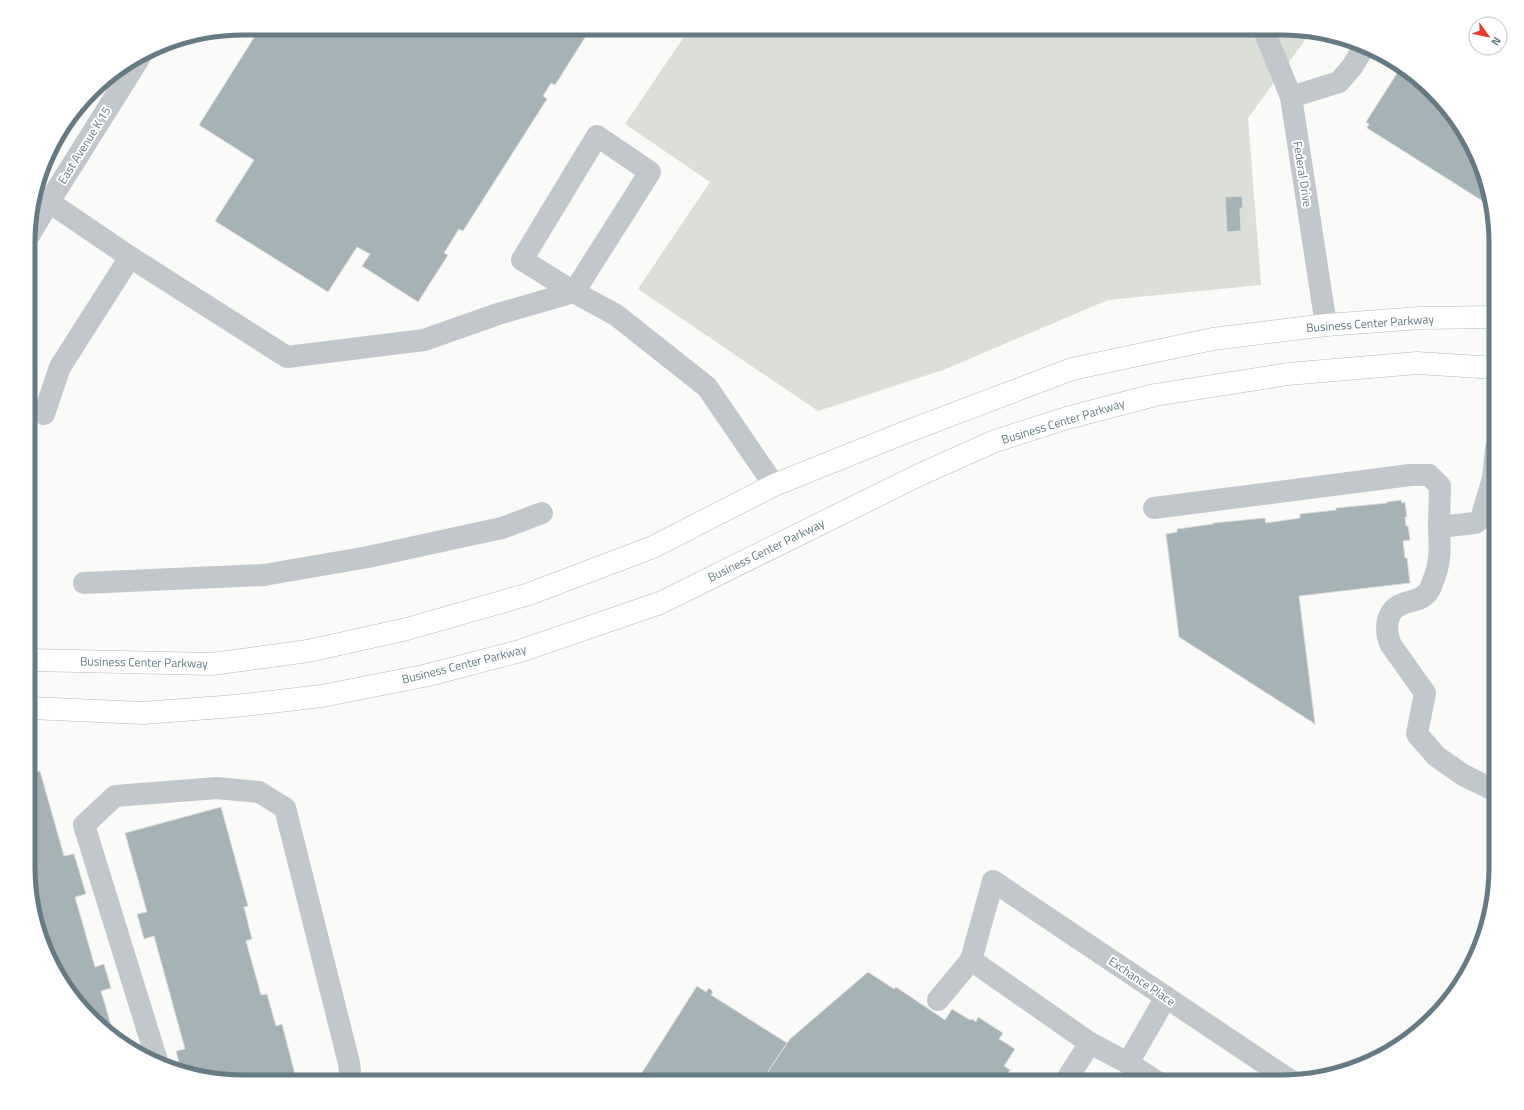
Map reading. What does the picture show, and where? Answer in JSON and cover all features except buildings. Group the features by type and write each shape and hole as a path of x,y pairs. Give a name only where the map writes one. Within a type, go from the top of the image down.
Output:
{"main road":[{"name":"Business Center Parkway","path":"35,660 212,664 308,651 406,629 530,594 653,548 774,485 913,429 1072,370 1213,339 1326,325 1420,318 1489,318"},
{"name":"Business Center Parkway","path":"35,708 143,713 204,708 322,696 428,675 520,651 660,602 919,475 995,441 1067,418 1155,395 1288,374 1417,363 1489,368"}],"street":[{"name":"Federal Drive","path":"1266,35 1291,97 1326,325"},
{"path":"1291,97 1339,82 1352,67 1361,51"},
{"name":"East Avenue K 15","path":"36,224 135,66"},
{"path":"48,202 130,257 287,357 424,340 498,314 574,292 650,172 597,136 522,260 574,292 616,315 707,387 774,485"},
{"path":"44,414 60,367 130,257"},
{"path":"1154,508 1410,475 1429,475 1440,486 1439,527 1441,550 1439,568 1429,591 1422,598 1398,605 1390,614 1387,638 1390,645 1425,693 1417,734 1436,756 1464,775 1489,788"},
{"path":"1439,527 1475,523 1481,519 1489,492"},
{"path":"84,583 264,575 368,557 502,528 542,513"},
{"path":"155,1056 84,825 115,796 217,788 259,792 285,808 349,1063 350,1075"},
{"name":"Exchance Place","path":"971,960 993,881 1282,1075"},
{"path":"938,1000 971,960 1090,1043 1128,1063 1143,1075"},
{"path":"1128,1063 1166,997"},
{"path":"1069,1075 1090,1043"}],"shaded area":[{"path":"685,35 1295,35 1307,37 1248,118 1261,285 1108,300 943,370 818,411 638,289 710,182 625,124"}]}
